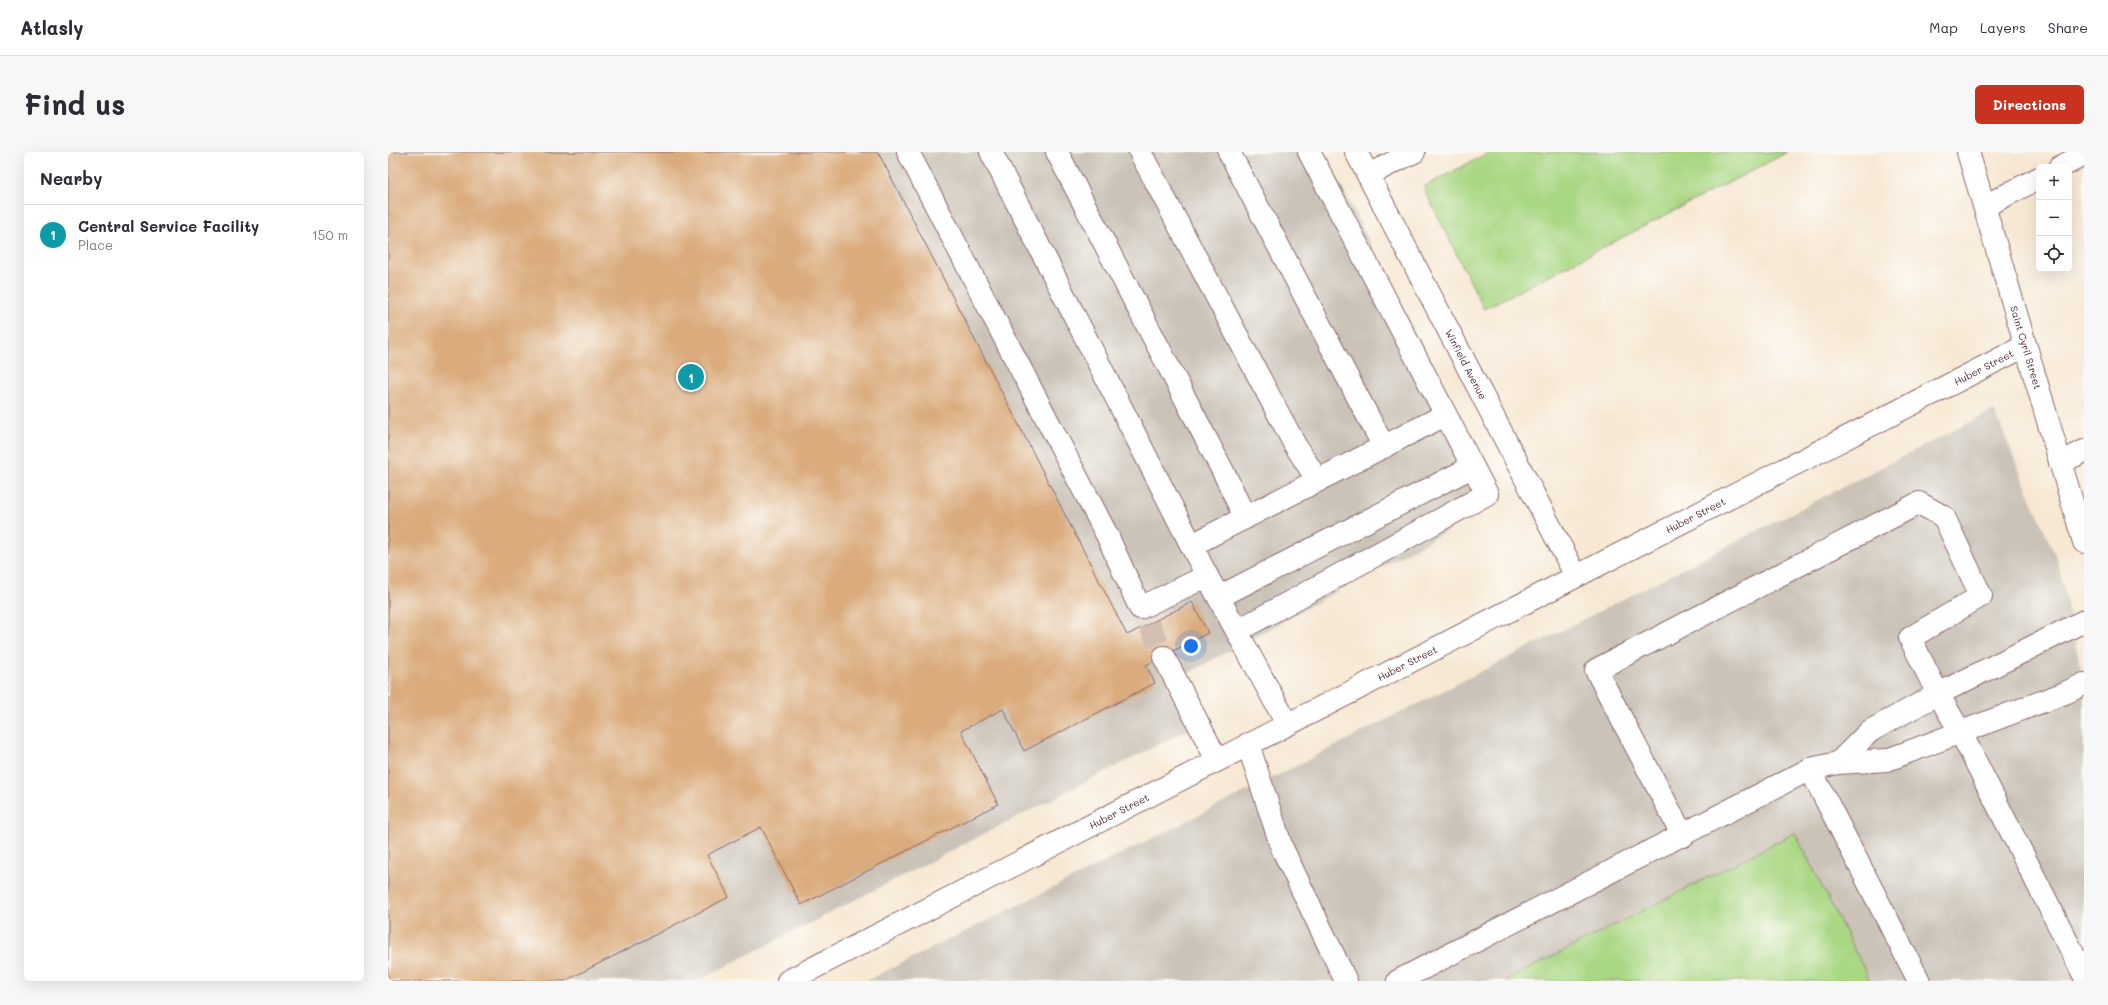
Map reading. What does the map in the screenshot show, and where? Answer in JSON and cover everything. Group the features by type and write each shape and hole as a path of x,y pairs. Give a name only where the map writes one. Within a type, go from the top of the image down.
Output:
{"street":[{"path":"908,152 1103,528 1145,616 1207,576"},
{"path":"991,152 1207,576 1287,724"},
{"path":"1057,152 1227,479 1245,518"},
{"path":"1140,152 1284,424 1318,481"},
{"path":"1229,152 1384,447"},
{"path":"1237,631 1487,494 1309,152"},
{"name":"Winfield Avenue","path":"1356,152 1576,576"},
{"path":"1368,175 1414,152"},
{"name":"Saint Cyril Street","path":"1968,152 2084,542"},
{"path":"2066,164 2084,155"},
{"path":"1985,206 2036,180"},
{"name":"Huber Street","path":"788,981 939,905 1248,744 2025,346"},
{"path":"1192,545 1445,415"},
{"path":"2060,463 2084,451"},
{"path":"1219,597 1472,467"},
{"path":"1683,836 1596,670 1919,503 1944,516 1981,596 1910,638 1938,694 1961,733 2084,975"},
{"path":"1838,763 1870,731 1938,694 2084,621"},
{"path":"1164,657 1217,760"},
{"path":"1398,981 1683,836 1810,769 1838,763 1887,760 1961,733 2084,684"},
{"path":"1248,744 1282,848 1346,981"},
{"path":"1810,769 1919,981"}],"shaded area":[{"path":"388,152 1324,152 1501,501 1167,685 1189,729 697,981 388,981"},
{"path":"1994,410 2058,562 2084,683 2084,981 866,981 1223,803"}],"green space":[{"path":"1490,152 1788,152 1484,309 1423,187"},
{"path":"1795,833 1870,981 1505,981"}],"building":[{"path":"388,152 878,152 1127,635 1192,602 1208,633 1146,665 1155,683 1024,751 1003,709 961,731 998,804 801,905 761,827 707,855 729,897 565,981 388,981"}],"tunnel":[{"path":"1149,624 1164,657"}],"place":[{"name":"Central Service Facility","path":"691,377"}]}
